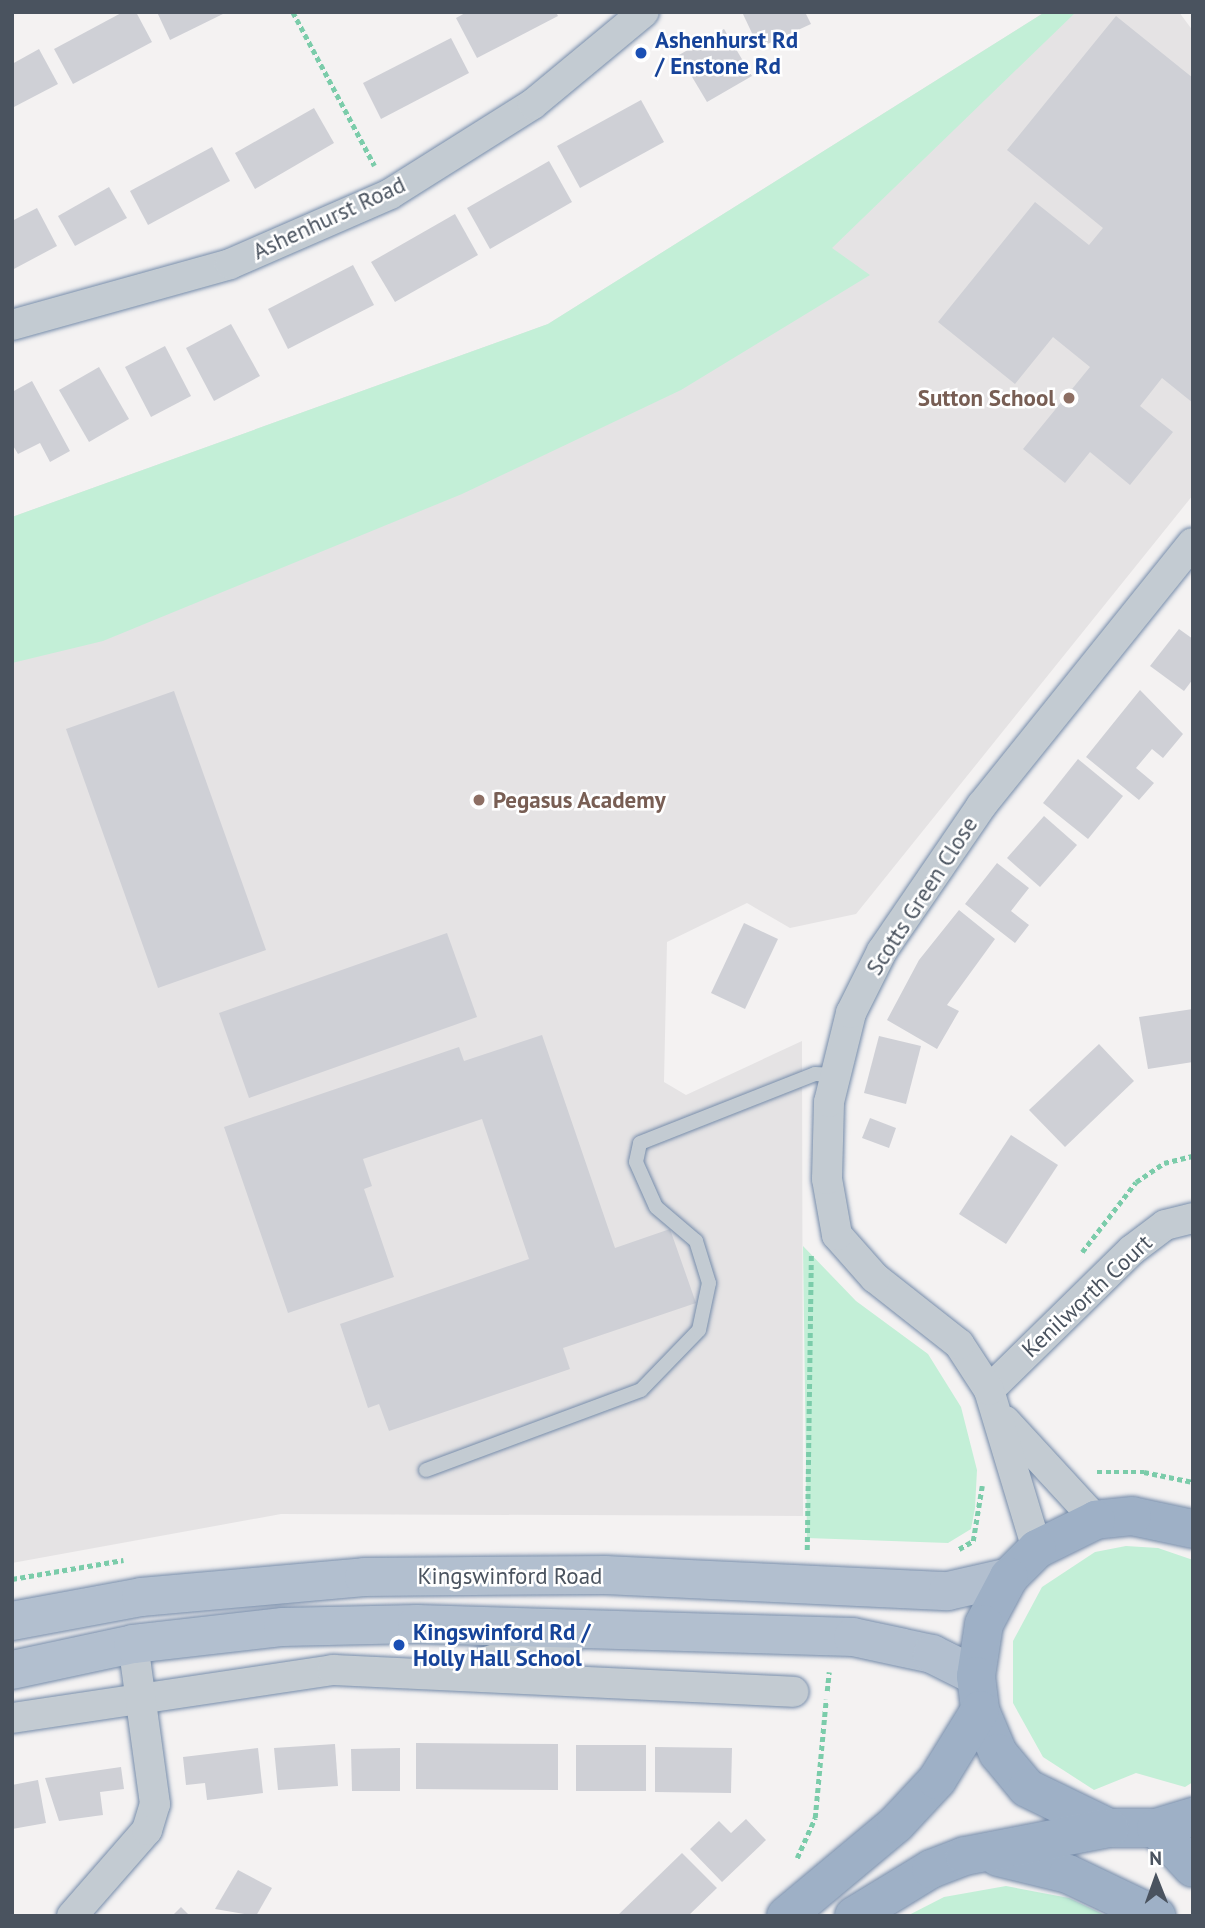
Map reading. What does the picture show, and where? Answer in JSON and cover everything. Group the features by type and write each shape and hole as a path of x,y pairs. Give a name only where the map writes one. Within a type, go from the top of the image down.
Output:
{"highway":[{"path":"786,1916 912,1806 937,1780 978,1693 984,1624 1009,1577 1037,1549 1096,1520 1132,1516 1193,1529"},
{"path":"978,1693 998,1753 1027,1788 1109,1828"},
{"path":"854,1916 930,1869 965,1856 1109,1828 1156,1828 1193,1816"},
{"path":"1156,1828 1193,1868"},
{"path":"965,1856 1043,1866 1156,1916"}],"main road":[{"name":"Kingswinford Road","path":"12,1621 141,1597 364,1577 605,1575 948,1591 1009,1577"},
{"name":"Kingswinford Road","path":"12,1670 133,1644 284,1627 595,1628 853,1637 932,1654 978,1693"}],"street":[{"name":"Ashenhurst Road","path":"12,325 230,264 390,194 533,104 644,12"},
{"name":"Scotts Green Close","path":"1037,1549 1003,1418 989,1390 959,1344 876,1278 837,1235 827,1180 829,1102 851,1013 882,951 982,806 1193,543"},
{"name":"Kenilworth Court","path":"989,1390 1132,1250 1165,1224 1193,1217"},
{"name":"Scotts Green Close","path":"1003,1418 1096,1520"},
{"name":"Kingswinford Road","path":"451,1671 539,1650 595,1628"},
{"path":"72,1916 147,1830 155,1804 133,1644"},
{"name":"Kingswinford Road","path":"12,1718 142,1696 333,1670 451,1671 793,1692"}],"lane":[{"path":"426,1470 641,1390 699,1330 709,1283 696,1241 656,1207 636,1162 640,1143 815,1074 836,1075"}],"path":[{"path":"293,12 390,194"},
{"path":"811,1247 807,1551 820,1552"},
{"path":"950,1555 973,1541 980,1472"},
{"path":"792,1867 816,1818 829,1671 816,1669"}],"shaded area":[{"name":"Pegasus Academy","path":"1045,12 1179,12 1193,31 1193,495 856,914 790,928 747,903 667,942 664,1082 686,1095 802,1041 803,1516 281,1514 12,1563 12,517 548,324"}],"green space":[{"path":"1045,12 1076,12 832,248 870,275 681,390 462,494 103,641 12,663 12,517 548,324"},
{"path":"803,1246 856,1301 928,1354 961,1407 977,1470 975,1508 971,1529 948,1543 807,1538"},
{"path":"1126,1546 1158,1548 1193,1560 1193,1782 1185,1787 1136,1773 1094,1790 1043,1757 1013,1703 1013,1641 1042,1587 1095,1552"},
{"path":"1006,1886 1069,1898 1107,1916 907,1916 944,1897"}],"building":[{"path":"123,12 136,12 152,42 73,84 54,49"},
{"path":"157,12 227,12 170,40"},
{"path":"467,12 556,12 558,16 477,58 456,18"},
{"path":"742,12 805,12 811,24 759,48"},
{"path":"1116,16 1193,78 1193,403 1162,378 1140,406 1173,432 1130,485 1090,452 1065,483 1023,449 1090,367 1053,337 1015,384 938,322 1035,202 1089,245 1103,228 1007,150"},
{"path":"724,29 752,76 707,102 679,55"},
{"path":"451,38 469,73 381,119 363,83"},
{"path":"39,49 58,84 12,108 12,64"},
{"path":"641,100 664,142 580,188 557,146"},
{"path":"314,108 334,143 255,189 235,153"},
{"path":"212,147 230,181 148,225 130,191"},
{"path":"549,161 572,202 490,249 467,208"},
{"path":"109,187 127,218 75,246 58,216"},
{"path":"37,208 57,246 12,270 12,221"},
{"path":"455,214 478,255 395,302 371,262"},
{"path":"353,265 374,305 288,349 268,309"},
{"path":"231,324 260,376 214,401 186,348"},
{"path":"165,346 191,396 151,417 125,367"},
{"path":"99,367 129,419 89,442 59,390"},
{"path":"32,381 70,451 50,462 40,443 18,454 12,444 12,392"},
{"path":"1179,629 1193,639 1193,679 1184,691 1150,666"},
{"path":"1140,690 1183,734 1163,758 1152,749 1136,768 1154,783 1139,800 1086,757"},
{"path":"174,691 266,950 158,988 66,729"},
{"path":"1078,759 1123,796 1088,839 1043,803"},
{"path":"1044,816 1077,845 1040,887 1007,858"},
{"path":"997,863 1029,888 1011,911 1029,925 1015,943 965,904"},
{"path":"959,910 995,939 947,1005 959,1011 937,1049 887,1020 919,960"},
{"path":"744,923 778,939 745,1009 711,993"},
{"path":"447,933 477,1017 249,1098 219,1013"},
{"path":"1193,1009 1193,1062 1148,1069 1139,1017"},
{"path":"542,1035 615,1248 670,1229 696,1303 563,1348 570,1369 389,1431 379,1404 368,1408 340,1324 529,1259 482,1119 363,1159 372,1186 364,1189 394,1277 288,1313 224,1127 459,1047 464,1061"},
{"path":"879,1036 921,1046 906,1104 864,1093"},
{"path":"1099,1044 1134,1081 1065,1147 1029,1110"},
{"path":"870,1118 896,1128 889,1148 862,1138"},
{"path":"1011,1135 1058,1165 1006,1244 959,1214"},
{"path":"416,1743 558,1744 558,1790 416,1789"},
{"path":"335,1744 338,1786 278,1790 274,1748"},
{"path":"576,1745 646,1745 646,1791 576,1791"},
{"path":"655,1747 732,1748 731,1793 655,1792"},
{"path":"258,1748 263,1793 207,1800 205,1783 186,1785 183,1757"},
{"path":"400,1748 400,1791 352,1791 351,1749"},
{"path":"121,1767 124,1789 100,1792 103,1815 59,1821 45,1778"},
{"path":"38,1780 46,1823 12,1829 12,1785"},
{"path":"746,1819 766,1840 722,1882 690,1849 719,1821 731,1833"},
{"path":"682,1853 717,1888 688,1916 617,1916"},
{"path":"238,1870 272,1888 256,1916 215,1909"},
{"path":"181,1907 190,1916 172,1916"}],"place":[{"name":"Ashenhurst Rd / Enstone Rd","path":"641,53"},
{"name":"Sutton School","path":"1069,398"},
{"name":"Pegasus Academy","path":"479,800"},
{"name":"Kingswinford Rd / Holly Hall School","path":"399,1645"}]}
